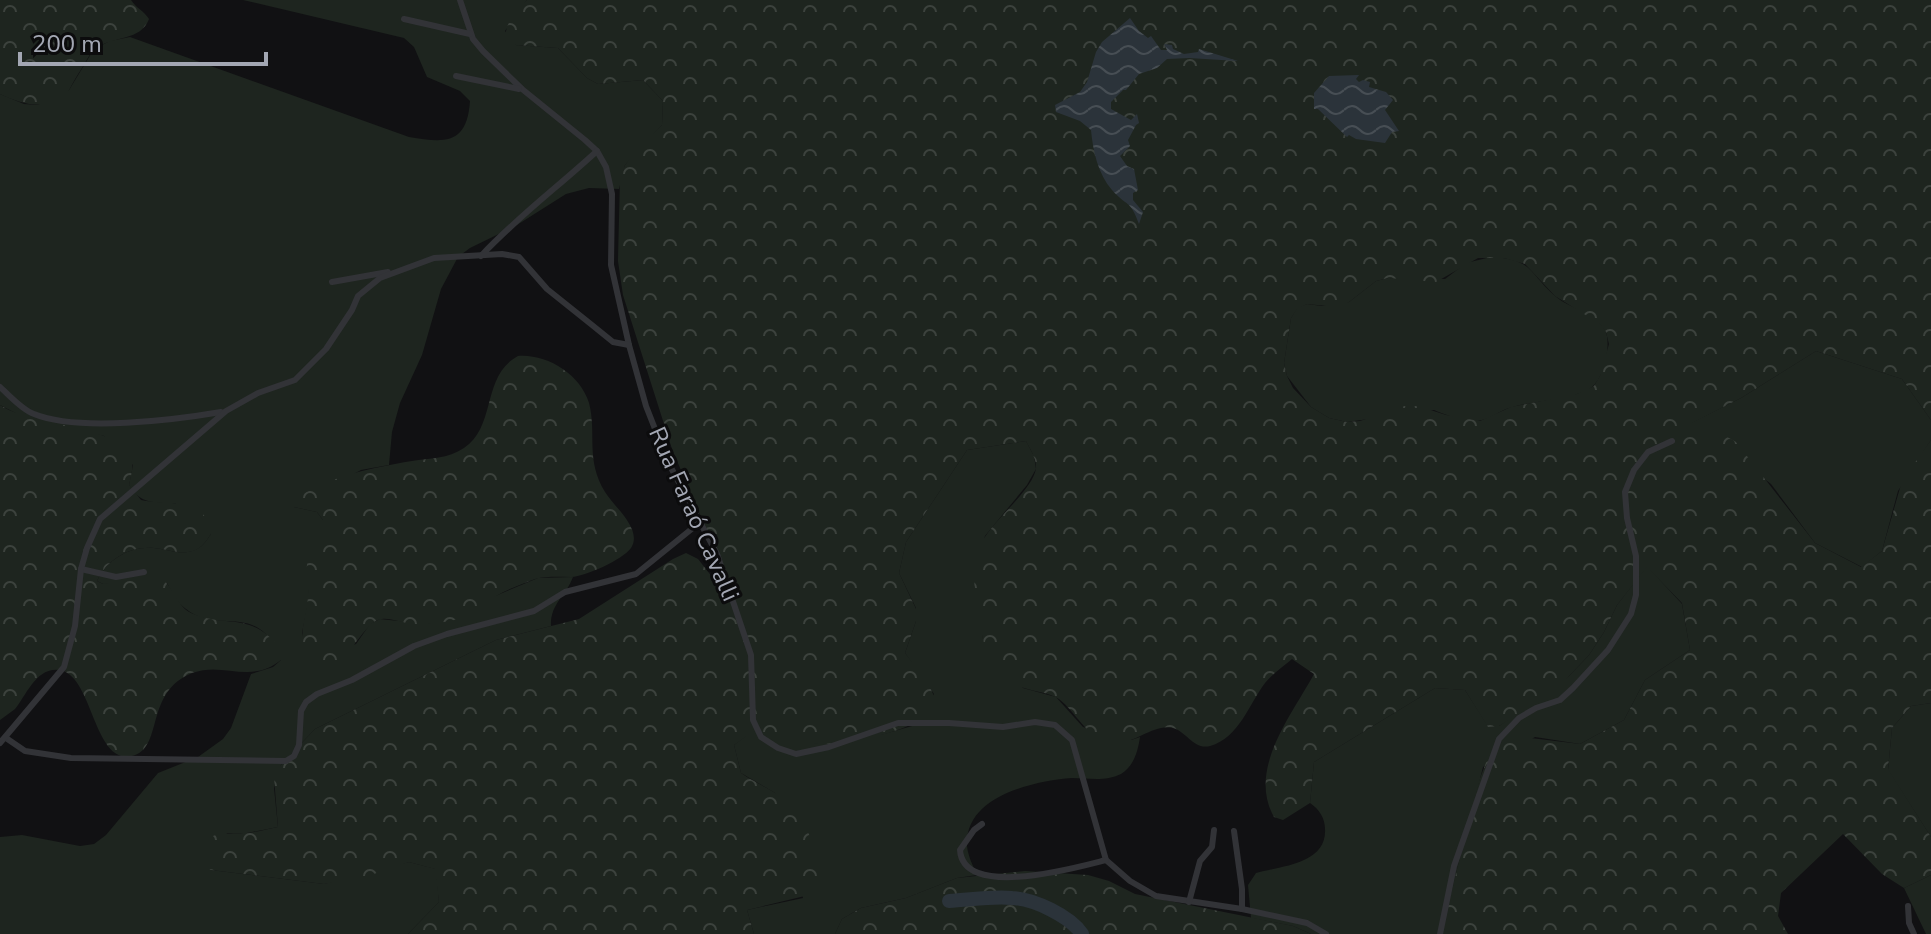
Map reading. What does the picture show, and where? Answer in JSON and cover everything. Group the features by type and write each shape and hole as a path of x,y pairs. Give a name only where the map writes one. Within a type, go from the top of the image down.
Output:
{"street":[{"path":"460,0 471,34 483,51 522,89 597,151 508,227 481,257"},
{"path":"404,19 471,34"},
{"path":"456,76 522,89"},
{"name":"Rua Faraó Cavalli","path":"597,151 606,167 612,194 611,265 646,406 663,448 717,554 751,655 753,720 761,737 778,748 796,754 829,747 898,723 1003,727 1035,722 1055,725 1072,740 1106,860"},
{"path":"629,345 613,342 547,289 519,257 502,254 434,258 380,278 358,296 326,349 295,380 258,393 226,411 100,519 81,569 75,626 64,667 3,741 34,754 71,758 286,761 294,756 299,745 301,711 306,702 317,694 352,680 414,646 534,611 565,592 636,574 699,523"},
{"path":"332,282 400,270"},
{"path":"0,387 33,414 77,422 174,420 226,411"},
{"path":"1440,934 1454,866 1499,739 1519,718 1560,700 1573,688 1608,650 1631,614 1636,595 1636,556 1627,518 1625,492 1634,470 1648,452 1672,441"},
{"path":"81,569 116,577 144,572"},
{"path":"982,824 960,850 964,863 975,871 1029,877 1106,860 1130,881 1156,896 1307,923 1326,934"},
{"path":"1189,902 1200,861 1212,847 1214,830"},
{"path":"1234,831 1242,909"},
{"path":"1908,906 1909,923 1914,934"}],"green space":[{"path":"0,0 131,0 149,19 133,35 94,50 62,97 54,102 36,105 0,94"},
{"path":"243,0 527,0 505,31 516,45 558,48 587,78 598,84 643,80 663,101 662,125 625,165 619,189 589,188 566,194 458,257 441,289 422,355 400,403 392,432 389,465 361,470 294,507 317,512 323,520 323,529 307,565 309,598 302,633 308,655 356,644 370,624 380,619 428,624 538,578 573,577 556,606 551,626 496,640 315,729 281,765 274,788 278,827 227,833 211,870 324,884 409,862 436,869 439,902 408,934 0,934 0,837 22,835 80,846 94,844 106,835 158,773 198,757 223,739 231,728 251,674 273,667 281,660 272,641 261,630 250,624 199,616 180,604 167,583 103,584 97,581 113,560 128,552 145,548 187,552 201,546 211,534 175,503 155,502 138,496 129,485 133,465 104,436 25,418 0,405 0,94 24,104 38,105 69,90 94,49 110,41 130,37 409,137 433,140 452,138 464,126 468,115 470,101 460,91 427,77 414,47 404,38"},
{"path":"527,0 1931,0 1931,420 1902,379 1816,351 1741,398 1692,423 1715,430 1736,442 1815,543 1861,567 1882,551 1902,481 1931,440 1931,703 1911,706 1892,728 1888,769 1931,837 1931,875 1904,888 1882,874 1843,834 1781,893 1778,916 1788,934 1441,934 1479,781 1489,755 1505,741 1521,737 1580,744 1624,720 1645,680 1690,650 1682,603 1647,567 1617,605 1589,655 1549,695 1499,726 1488,727 1465,690 1435,688 1314,762 1310,803 1283,820 1274,817 1267,799 1269,761 1314,674 1292,659 1265,683 1229,736 1204,747 1178,730 1165,727 1126,742 1101,739 1087,729 1059,699 1017,685 992,662 985,647 976,605 976,559 984,538 1033,478 1035,462 1026,441 967,450 906,542 899,573 916,609 916,621 905,653 933,694 933,707 924,717 889,733 848,742 810,744 751,733 734,745 741,773 780,796 794,809 808,831 816,857 813,894 747,910 754,934 408,934 439,902 435,869 409,862 368,876 324,884 211,870 200,863 196,850 206,839 278,827 274,777 281,765 315,729 496,640 579,619 686,553 698,559 731,601 703,522 672,449 623,295 618,261 620,180 625,165 662,125 663,101 643,80 598,84 587,78 558,48 516,45 506,41 508,24","holes":["1478,258 1504,258 1525,264 1555,296 1600,324 1606,332 1609,344 1594,386 1577,394 1511,407 1480,421 1418,406 1404,406 1360,421 1347,422 1329,418 1311,407 1293,388 1284,363 1291,318 1297,309 1307,304 1337,307 1349,302 1376,281 1388,278 1436,282"]},
{"path":"1491,257 1523,264 1555,296 1601,324 1607,336 1607,352 1600,376 1592,387 1564,398 1519,405 1477,421 1434,410 1347,422 1329,418 1311,407 1287,376 1284,363 1291,318 1297,308 1307,304 1322,306 1349,302 1376,281 1388,278 1445,279 1466,263"},
{"path":"1816,351 1902,379 1931,420 1931,440 1898,491 1882,551 1862,567 1815,543 1771,484 1691,423 1741,398"},
{"path":"518,356 551,362 570,375 585,393 591,414 595,469 605,492 630,526 634,541 631,548 612,562 585,574 540,578 515,587 454,620 417,624 382,619 367,628 336,663 316,663 308,657 302,641 308,595 307,565 323,520 317,512 294,507 296,498 352,474 458,452 474,439 499,376 506,365"},
{"path":"0,405 13,412 107,437 130,454 132,470 129,485 141,500 185,505 202,513 208,522 211,534 196,550 136,549 113,560 97,581 103,584 139,575 159,577 191,613 259,629 281,649 281,660 259,671 204,670 177,682 167,692 149,741 135,755 121,756 110,749 80,687 71,675 59,670 51,670 38,678 15,709 0,720"},
{"path":"1026,441 1034,456 1036,469 1027,485 985,536 975,579 983,639 1023,688 1056,697 1083,727 1131,740 1140,737 1137,753 1121,774 1103,779 1072,778 1039,783 1004,794 989,803 969,829 967,846 977,875 957,878 906,898 861,908 842,919 835,934 754,934 747,910 803,898 775,793 741,773 734,745 751,732 819,744 884,734 912,726 934,694 905,653 916,621 916,608 899,573 906,542 967,450"},
{"path":"1647,566 1682,604 1690,650 1645,680 1624,720 1580,744 1535,737 1483,767 1441,934 1311,934 1293,926 1251,918 1248,885 1256,873 1300,862 1318,850 1324,841 1323,818 1310,803 1314,762 1435,688 1465,690 1488,726 1499,726 1569,676 1589,655 1617,605"},
{"path":"1931,703 1931,837 1888,770 1892,728 1911,706"},
{"path":"1025,871 1088,875 1135,894 1293,926 1311,934 835,934 842,919 861,908 906,898 957,878"},
{"path":"1931,875 1931,934 1926,934 1904,888"}],"water":[{"path":"1130,18 1139,31 1148,38 1151,36 1161,50 1167,50 1164,44 1172,45 1173,49 1184,54 1198,52 1199,49 1238,61 1167,59 1157,68 1139,74 1111,102 1111,109 1131,120 1137,114 1139,123 1128,140 1130,146 1120,156 1127,166 1134,169 1138,190 1133,193 1133,200 1143,212 1139,224 1130,207 1103,177 1091,130 1080,121 1056,112 1055,105 1080,92 1102,42"},
{"path":"1359,75 1356,79 1359,82 1370,82 1369,87 1386,92 1393,100 1385,110 1399,131 1392,132 1385,143 1347,137 1318,109 1314,109 1314,93 1329,76"}],"waterway":[{"path":"949,901 997,897 1021,899 1060,915 1082,934"}]}
